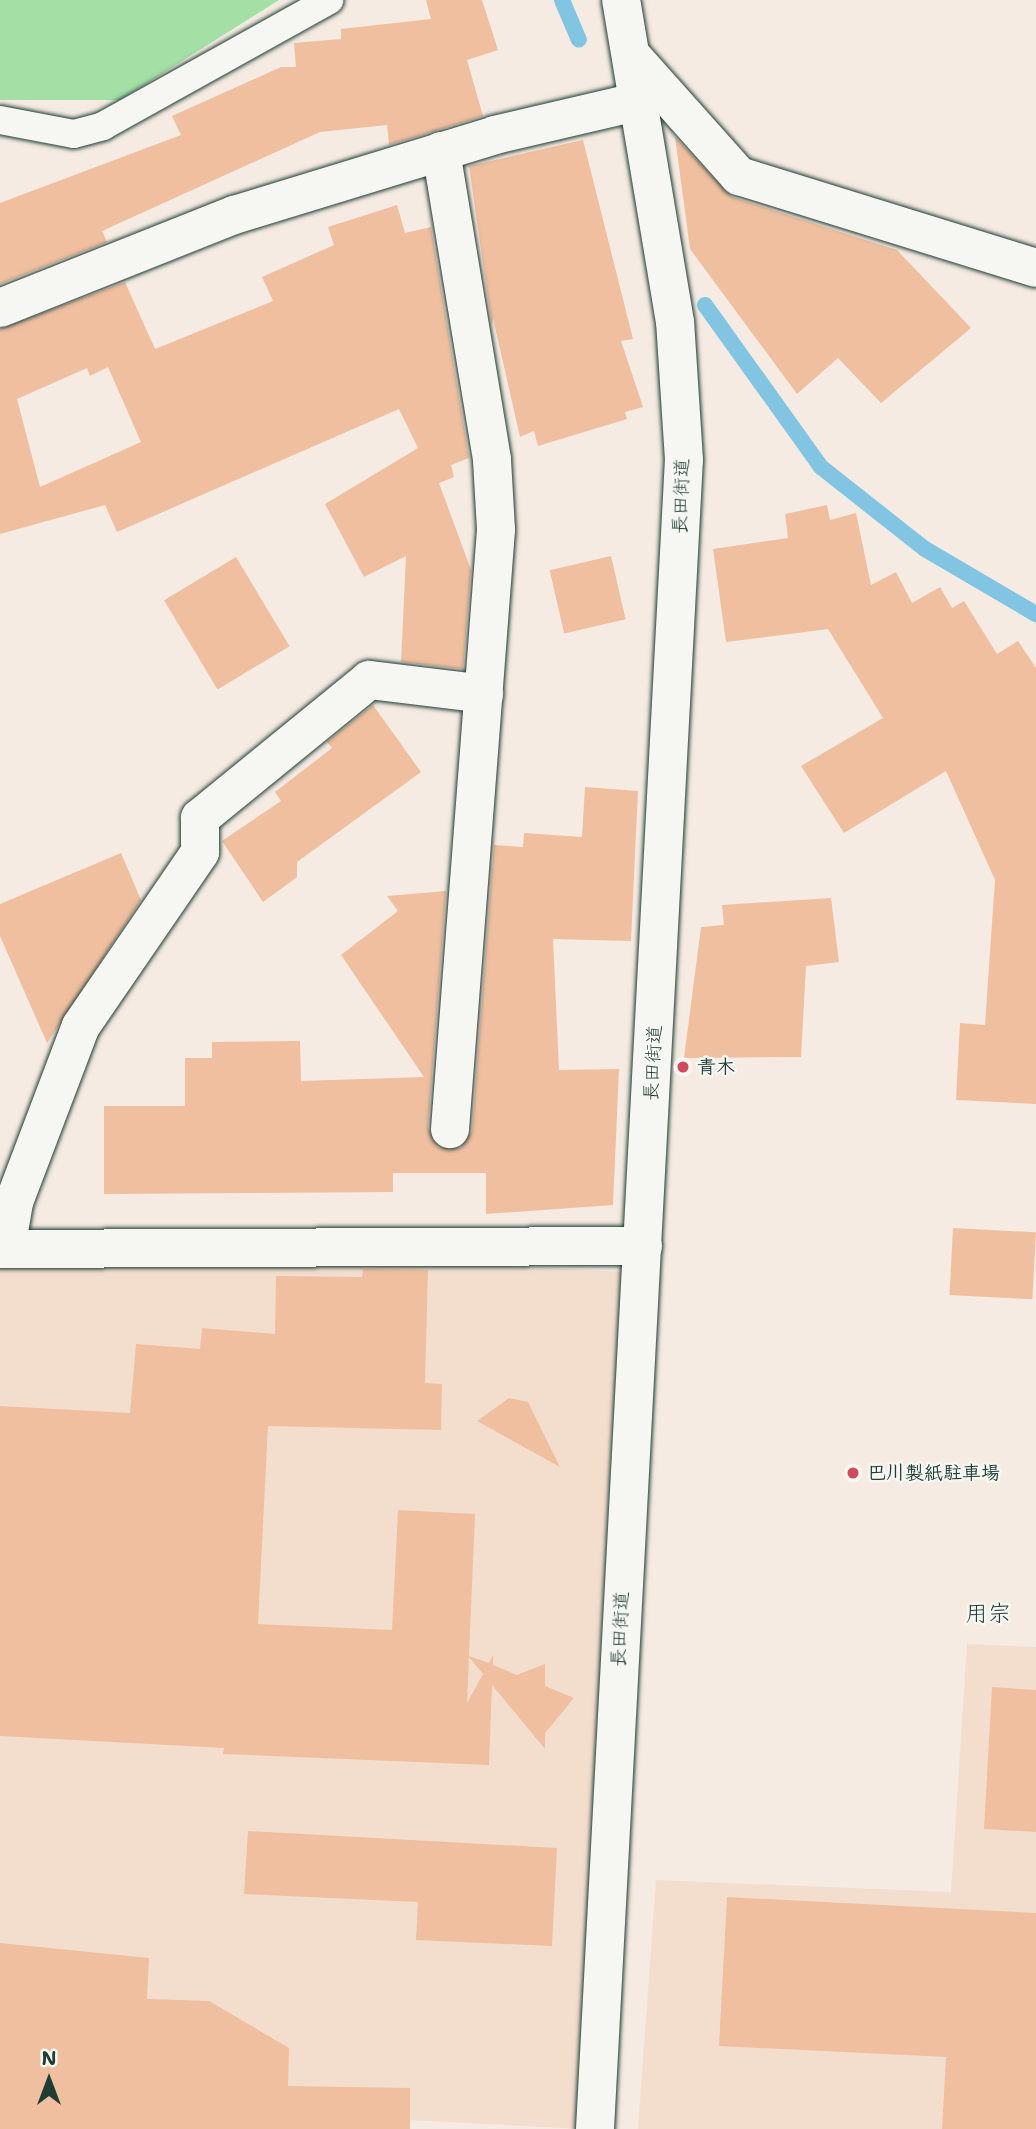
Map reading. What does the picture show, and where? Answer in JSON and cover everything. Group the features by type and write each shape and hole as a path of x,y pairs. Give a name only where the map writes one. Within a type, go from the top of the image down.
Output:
{"street":[{"name":"長田街道","path":"595,2129 684,460 675,322 621,0"},
{"path":"632,56 739,176 1036,268"},
{"path":"0,309 234,215 441,152 640,101"},
{"path":"441,152 492,460 496,530 450,1129"},
{"path":"484,694 369,680 200,818 200,852 81,1026 14,1202 3,1249 643,1246"}],"lane":[{"path":"0,120 74,134 103,126 329,0"}],"shaded area":[{"path":"1,1239 621,1272 576,2129 0,2099"},
{"path":"967,1644 1036,1647 1036,2129 638,2129 656,1880 951,1892"}],"green space":[{"path":"0,0 279,0 120,100 0,100"}],"building":[{"path":"426,0 482,0 498,50 467,60 483,116 389,145 387,125 320,132 102,231 107,242 0,284 0,203 181,135 172,116 281,67 296,67 294,43 341,39 341,29 431,19"},
{"path":"675,137 732,197 897,250 971,328 881,403 838,358 797,394 690,249"},
{"path":"583,140 633,339 621,341 643,407 625,412 627,419 538,446 534,431 520,437 493,318 492,326 469,166"},
{"path":"397,205 405,233 431,227 469,458 451,465 454,477 439,483 471,570 463,669 401,662 406,556 364,577 325,504 418,448 399,409 117,532 105,505 0,534 0,329 125,282 155,349 273,301 262,277 334,245 328,227","holes":["108,367 141,442 40,487 17,399 87,368 90,376"]},
{"path":"827,505 830,520 856,513 871,585 896,572 912,603 940,587 952,608 964,601 997,654 1018,641 1036,668 1036,1104 956,1100 960,1023 985,1025 995,880 946,771 844,833 801,766 883,718 828,629 726,642 713,549 788,538 785,514"},
{"path":"611,556 626,619 564,634 550,570"},
{"path":"236,557 290,646 218,689 164,600"},
{"path":"373,705 421,772 297,862 297,877 263,902 222,841 281,801 275,792 332,748 327,742"},
{"path":"585,787 638,791 631,941 553,939 559,1070 619,1069 613,1205 486,1214 486,1173 393,1173 393,1192 104,1194 104,1106 185,1106 185,1058 212,1058 212,1042 300,1041 301,1081 424,1077 341,955 398,911 387,896 446,891 428,1128 438,1147 460,1148 472,1131 494,845 523,847 524,833 582,837"},
{"path":"121,853 141,900 47,1043 0,936 0,904"},
{"path":"831,898 839,962 806,966 801,1057 684,1058 701,927 724,925 722,905"},
{"path":"953,1228 1036,1232 1032,1299 949,1295"},
{"path":"363,1269 428,1270 425,1383 442,1384 441,1430 268,1426 258,1624 392,1630 398,1510 475,1514 469,1656 489,1663 493,1655 493,1665 517,1675 545,1664 545,1686 574,1698 545,1733 545,1749 492,1685 489,1765 223,1754 224,1748 0,1736 0,1406 130,1413 136,1344 200,1349 202,1328 275,1334 276,1276 362,1277","holes":["469,1657 483,1674 467,1703"]},
{"path":"509,1398 528,1402 560,1467 477,1421"},
{"path":"992,1687 1036,1690 1036,1832 984,1829"},
{"path":"248,1831 557,1848 552,1946 416,1940 418,1902 244,1894"},
{"path":"727,1897 1036,1913 1036,2129 942,2129 946,2057 719,2046"},
{"path":"0,1943 149,1958 147,1999 209,2001 289,2048 288,2086 410,2088 410,2129 0,2129"}],"waterway":[{"path":"562,0 579,40"},
{"path":"705,305 821,467 925,549 1036,614"}],"place":[{"name":"青木","path":"683,1067"},
{"name":"巴川製紙駐車場","path":"853,1473"}],"district":[{"name":"用宗","path":"988,1613"}]}
